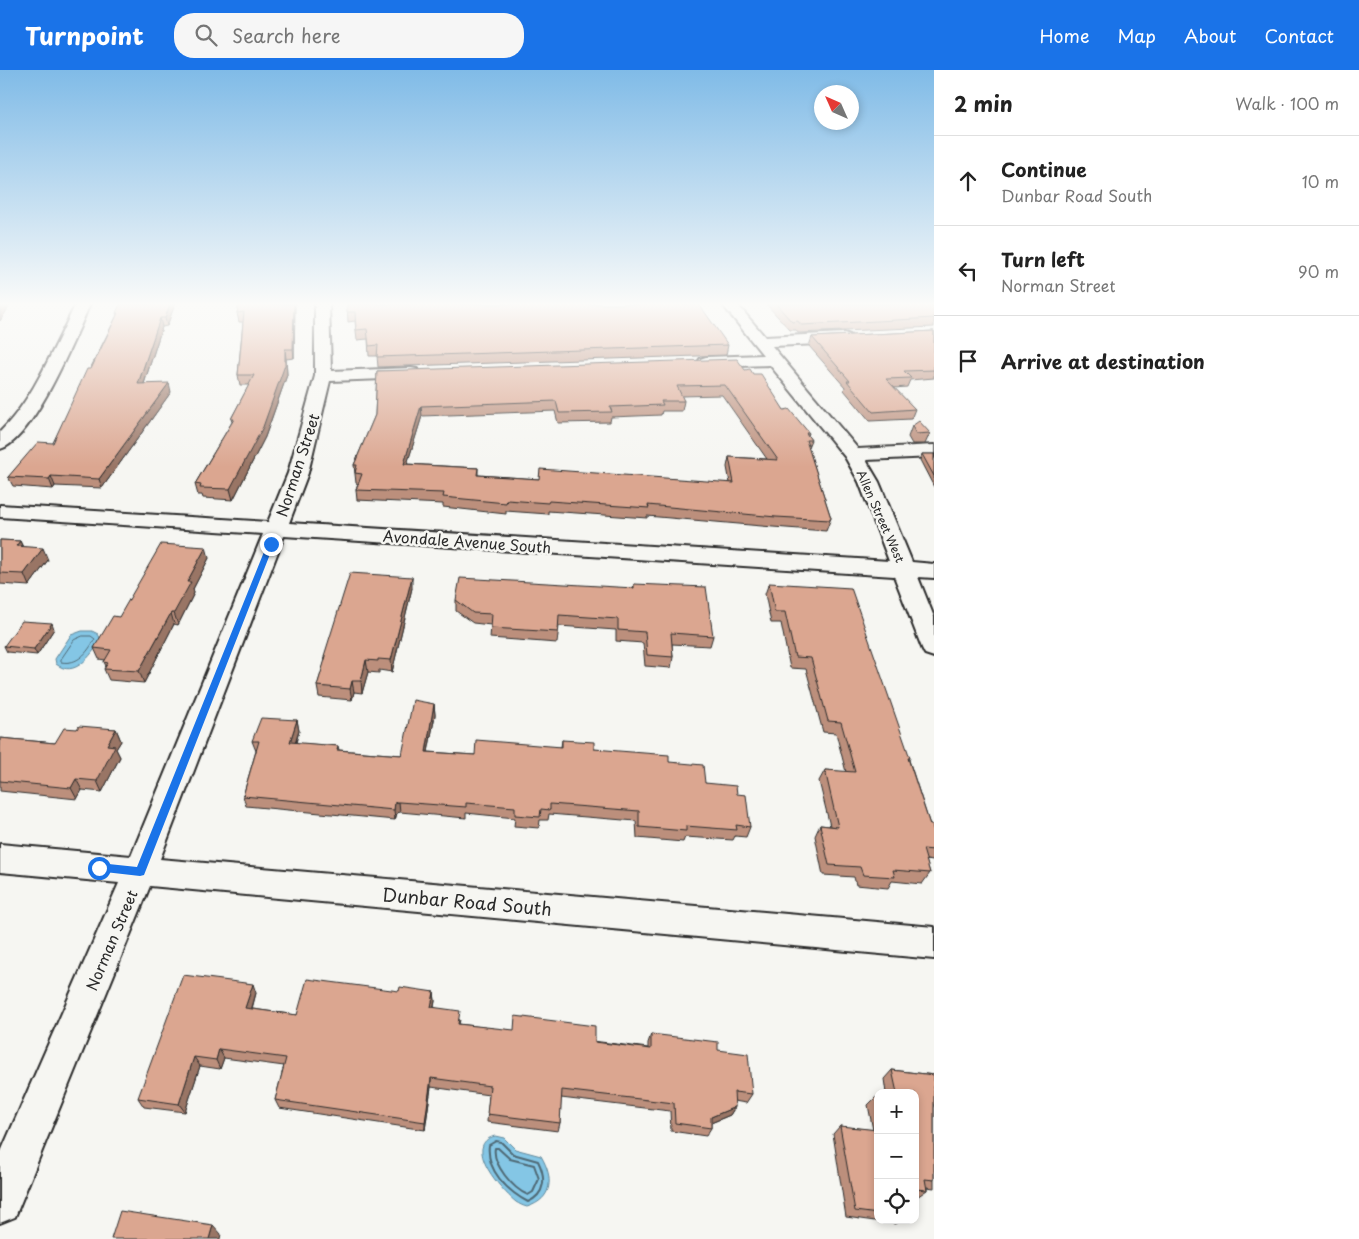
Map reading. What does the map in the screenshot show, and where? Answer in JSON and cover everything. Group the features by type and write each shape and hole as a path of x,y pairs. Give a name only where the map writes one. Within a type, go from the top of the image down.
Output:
{"street":[{"path":"0,443 23,419 48,378 57,359"},
{"name":"Norman Street","path":"0,1202 140,871 277,529 298,473 322,376 322,359"},
{"path":"688,363 776,360"},
{"name":"Allen Street West","path":"776,360 853,455 869,482 934,648"},
{"path":"322,376 423,372"},
{"path":"853,455 934,451"},
{"name":"Avondale Avenue South","path":"0,511 934,571"},
{"name":"Dunbar Road South","path":"0,858 934,943"}],"water":[{"path":"82,631 92,631 98,634 101,640 87,658 76,667 70,669 63,668 56,664 55,659 71,635"},
{"path":"495,1136 504,1138 515,1149 541,1156 548,1172 549,1180 549,1187 542,1199 527,1207 521,1205 494,1179 483,1158 482,1149 486,1141"}],"building":[{"path":"96,359 146,359 138,384 169,383 99,479 51,476 49,479 8,477 38,442 53,443 87,369 91,369"},
{"path":"240,359 285,359 285,365 263,427 230,489 200,488 201,485 195,484 234,419 231,419 254,375 238,375"},
{"path":"737,359 745,370 750,369 753,374 761,374 784,410 789,409 809,433 806,433 811,440 806,440 831,518 830,520 776,517 648,505 649,508 549,501 548,503 507,500 506,503 443,497 444,493 356,490 362,474 355,473 357,465 354,465 375,415 377,371","holes":["725,385 778,460 729,457 734,483 540,469 539,479 477,475 478,468 404,464 421,406 556,401 559,413 612,412 610,407 663,405 661,401 684,401 677,386"]},
{"path":"831,359 934,359 934,370 904,371 911,378 886,379 915,409 873,412 847,381 850,381"},
{"path":"919,421 930,433 916,434 912,426"},
{"path":"922,454 934,454 934,476"},
{"path":"0,540 20,541 16,546 43,548 24,574 0,573"},
{"path":"161,544 206,547 187,582 191,582 174,613 171,613 139,671 104,669 108,663 104,662 111,650 94,648 113,616 119,617"},
{"path":"350,573 412,577 391,660 366,660 361,681 352,681 350,689 317,686 326,656 324,656"},
{"path":"460,578 634,588 634,584 706,587 713,636 671,633 673,657 647,655 645,632 618,630 618,619 559,615 558,632 491,628 492,614 473,613 456,600"},
{"path":"769,583 851,588 910,758 908,758 930,825 932,825 934,832 934,850 923,849 930,873 893,870 895,877 863,875 860,867 829,865 820,825 838,827 825,770 855,772 841,722 828,721 811,658 795,657 785,612 775,612"},
{"path":"22,621 52,623 34,649 4,646"},
{"path":"413,700 434,704 426,752 475,755 476,740 562,747 562,740 594,742 594,749 669,755 669,762 703,765 705,783 736,786 737,794 746,795 750,827 736,825 737,830 686,826 686,831 639,827 639,811 550,804 550,810 541,809 540,817 515,815 515,807 466,803 466,807 395,802 394,810 243,796 259,741 252,741 261,718 297,720 290,742 338,746 337,750 402,755"},
{"path":"79,726 116,729 107,745 115,746 97,781 76,779 71,788 0,781 0,738 55,743 64,728 77,729"},
{"path":"183,975 253,984 245,1008 297,1015 307,979 399,991 400,987 434,992 431,1007 460,1011 458,1024 514,1030 515,1016 595,1026 595,1042 651,1049 651,1034 718,1042 718,1050 748,1054 752,1094 734,1092 735,1107 711,1117 711,1128 675,1123 674,1103 562,1090 560,1123 487,1114 490,1086 431,1078 425,1122 275,1100 286,1058 219,1049 216,1060 194,1057 179,1104 138,1098"},
{"path":"892,1070 934,1075 934,1180 925,1179 927,1190 919,1189 919,1089 896,1089"},
{"path":"840,1126 874,1130 874,1213 855,1211"},
{"path":"120,1211 213,1225 209,1239 111,1239"}],"route":[{"path":"99,868 140,871 271,544"}]}
